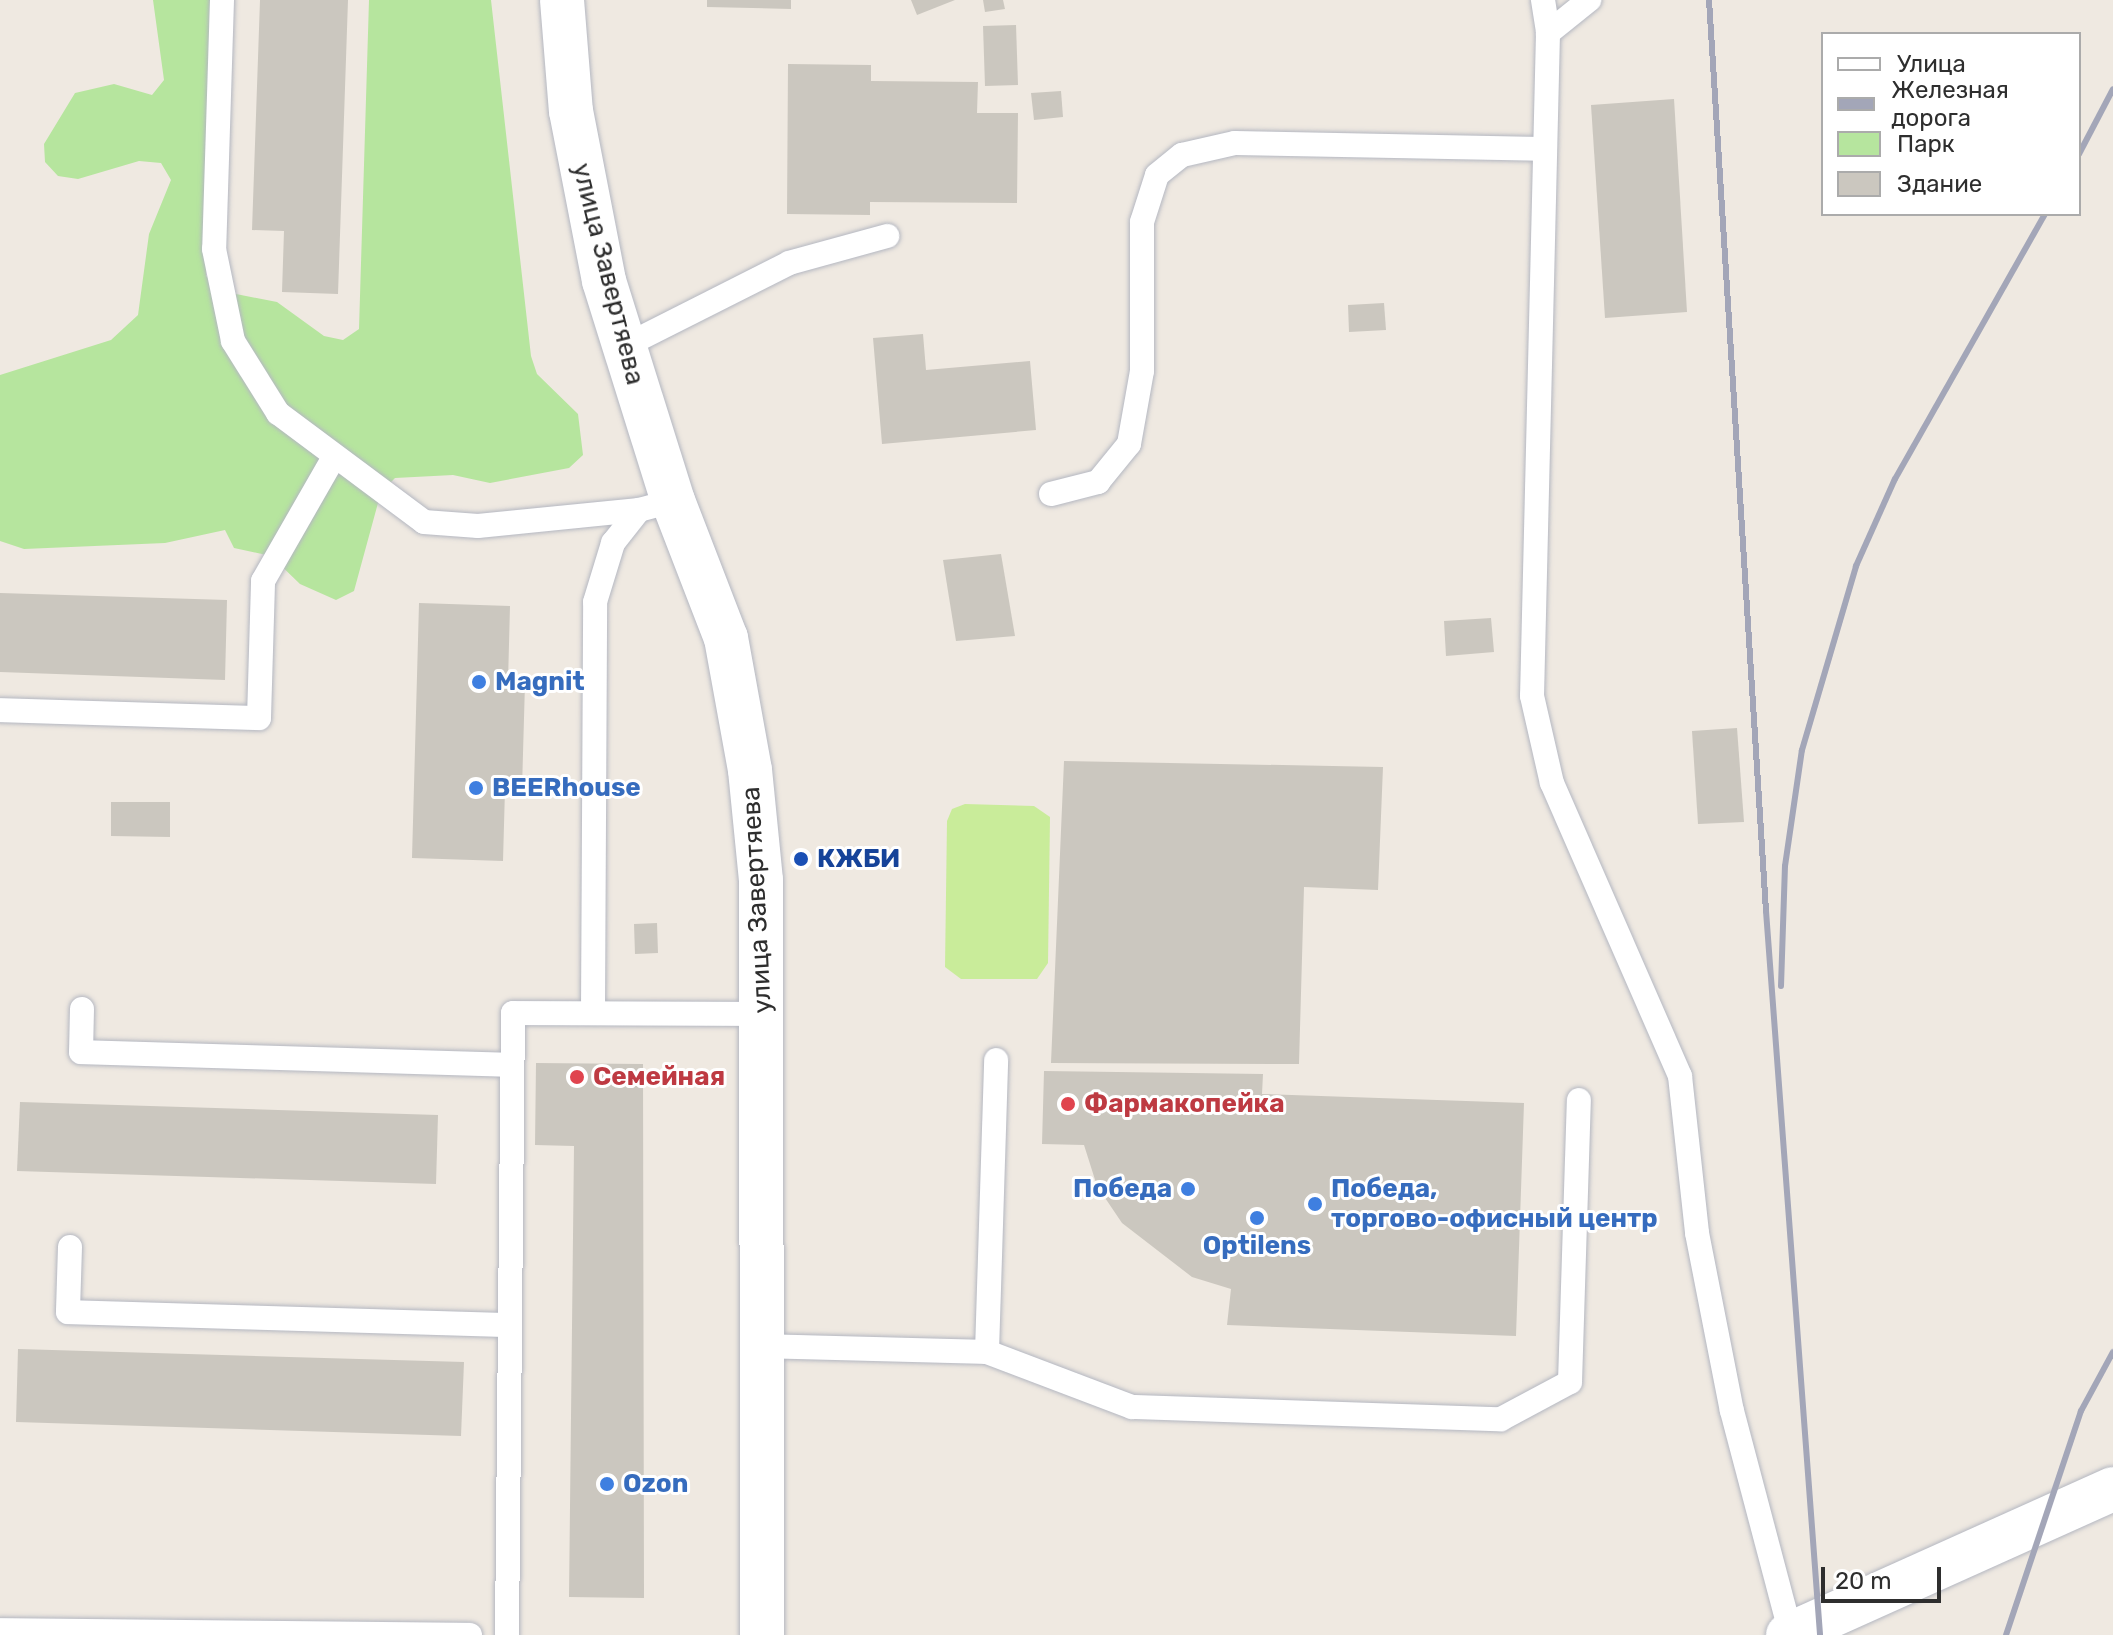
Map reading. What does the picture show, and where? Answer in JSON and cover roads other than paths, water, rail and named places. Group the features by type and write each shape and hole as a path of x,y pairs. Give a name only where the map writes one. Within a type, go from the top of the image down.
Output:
{"main road":[{"name":"улица Завертяева","path":"562,0 583,188 623,347 656,506 726,638 750,770 761,880 763,1014 762,1635"},
{"path":"1790,1634 2113,1489"}],"lane":[{"path":"222,0 214,249 233,341 278,413 333,459 424,522 478,526 656,506"},
{"path":"1543,0 1548,33 1541,149 1532,696 1552,783 1680,1076 1697,1233 1732,1411 1790,1634"},
{"path":"1548,33 1589,0"},
{"path":"1051,494 1098,482 1129,444 1142,371 1142,222 1157,175 1182,155 1235,143 1541,149"},
{"path":"623,347 789,263 887,236"},
{"path":"0,710 259,718 263,581 333,459"},
{"path":"593,1012 595,602 613,543 656,506"},
{"path":"82,1009 81,1052 512,1065"},
{"path":"507,1635 513,1013 763,1014"},
{"path":"987,1352 996,1060"},
{"path":"761,1346 987,1352 1132,1407 1501,1419 1570,1382 1579,1100"},
{"path":"70,1247 68,1312 510,1325"},
{"path":"0,1630 470,1635"}],"railway":[{"path":"1709,0 1766,911 1820,1635"},
{"path":"2081,150 2113,89"},
{"path":"1781,986 1785,866 1802,750 1856,566 1895,479 2044,216"},
{"path":"2006,1635 2081,1411 2113,1352"}],"place":[{"name":"Magnit","path":"479,682"},
{"name":"BEERhouse","path":"476,788"},
{"name":"КЖБИ","path":"801,859"},
{"name":"Семейная","path":"577,1077"},
{"name":"Фармакопейка","path":"1068,1104"},
{"name":"Победа","path":"1188,1189"},
{"name":"Победа, торгово-офисный центр","path":"1315,1204"},
{"name":"Optilens","path":"1257,1218"},
{"name":"Ozon","path":"607,1484"}]}
